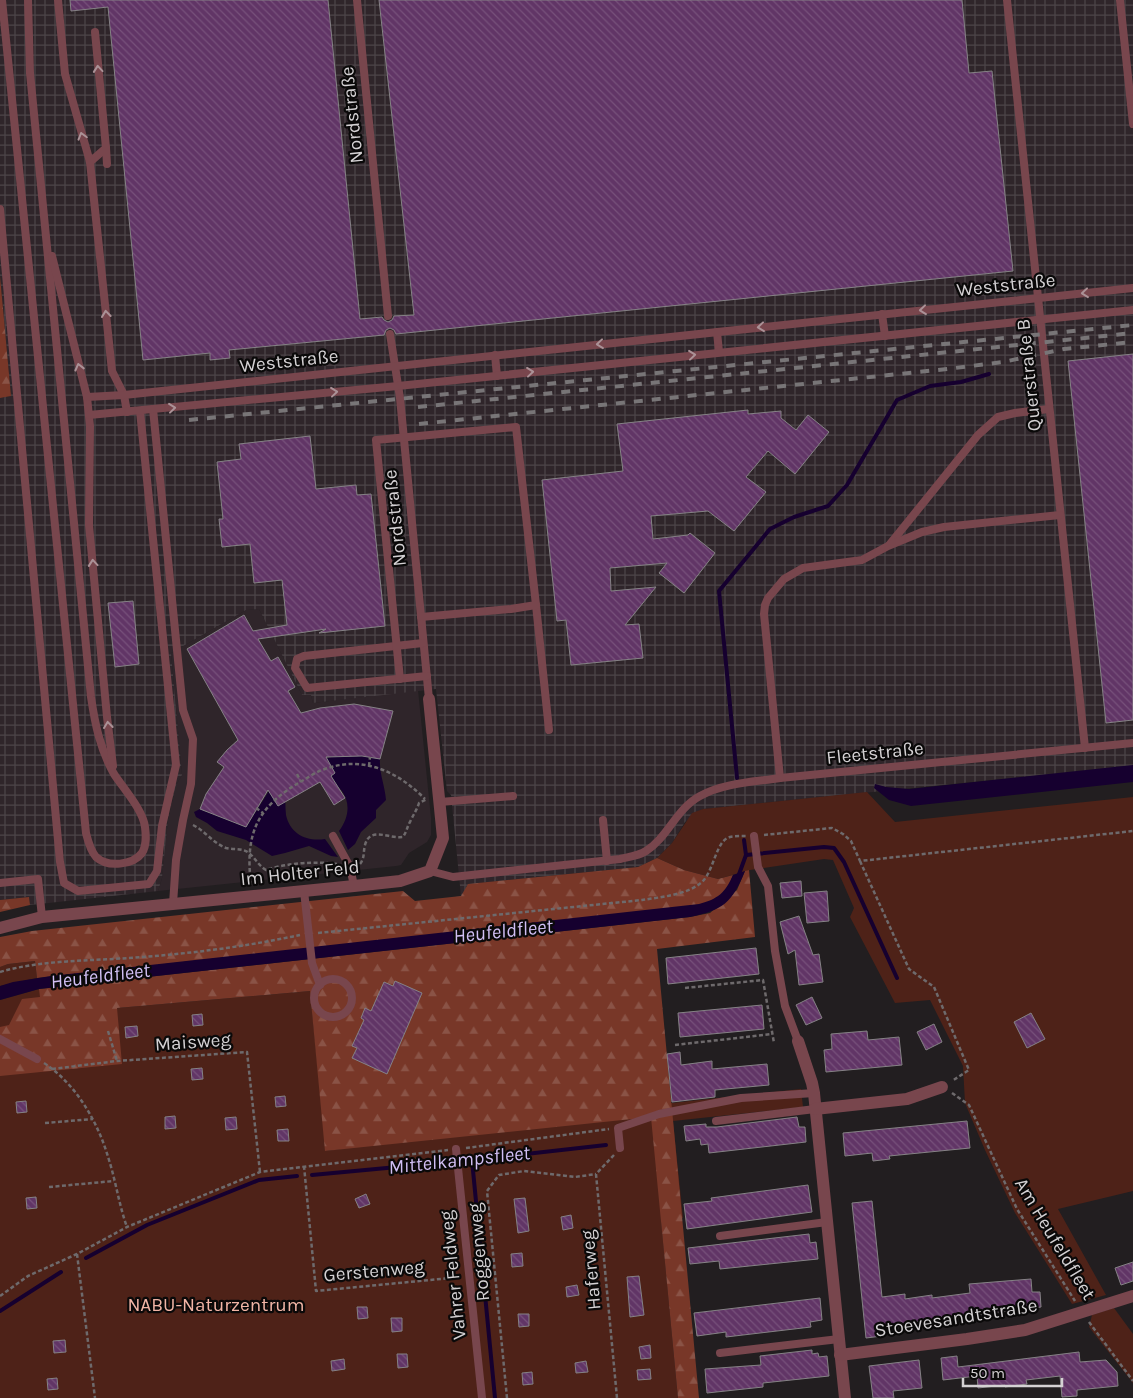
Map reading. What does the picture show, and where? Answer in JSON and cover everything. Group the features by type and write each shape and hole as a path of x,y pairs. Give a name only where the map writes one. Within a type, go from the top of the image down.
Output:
{"street":[{"path":"429,699 443,838 430,871"},
{"name":"Im Holter Feld","path":"0,928 42,917 400,881 430,871"},
{"path":"798,1041 814,1093 845,1398"},
{"path":"815,1109 907,1099 942,1087"},
{"name":"Stoevesandtstraße","path":"840,1355 1025,1330 1133,1296"}],"lane":[{"path":"2,0 86,832 88,845 97,857 107,863 120,864 136,859 142,852 146,843 145,824 101,749 90,697 30,74 28,0"},
{"path":"58,0 65,74 90,162 112,371 124,395 127,412"},
{"name":"Nordstraße","path":"358,0 388,316"},
{"name":"Querstraße B","path":"1006,0 1085,748"},
{"path":"1120,0 1133,124"},
{"path":"95,32 107,164"},
{"path":"90,162 106,148"},
{"path":"0,209 60,862 64,883 78,891 149,884 157,872 162,826 176,765 140,411"},
{"path":"46,231 87,397 89,415 89,525 114,773"},
{"name":"Weststraße","path":"87,397 124,395 1133,288"},
{"name":"Weststraße","path":"89,415 398,386 1133,310"},
{"path":"882,314 885,336"},
{"path":"717,332 718,352"},
{"name":"Nordstraße","path":"390,334 396,366 429,699"},
{"path":"495,355 497,376"},
{"path":"888,546 978,435 998,417 1049,409"},
{"path":"153,410 183,710 193,739 191,784 176,860 173,904"},
{"path":"400,679 376,440 516,427 549,730"},
{"path":"780,778 764,625 764,605 784,579 803,568 862,560 888,546 922,532 944,527 1060,515"},
{"path":"421,617 536,605"},
{"path":"423,644 304,656 297,659 295,668 307,688 427,676"},
{"name":"Fleetstraße","path":"607,861 632,856 645,851 659,841 683,809 700,796 724,787 780,778 1133,742"},
{"path":"440,802 513,796"},
{"path":"430,871 453,877 607,861 603,820"},
{"path":"333,836 350,867 354,886"},
{"path":"754,837 758,867 768,886 775,951 785,1006 798,1041"},
{"path":"0,883 38,879 42,917"},
{"path":"304,891 312,964 320,985 314,996 315,1002 321,1013 332,1017 344,1014 351,1004 352,998 347,986 337,980 331,980 320,985"},
{"path":"0,1039 37,1059"},
{"path":"620,1148 618,1128 659,1114 741,1098 814,1093"},
{"path":"716,1121 815,1109"},
{"name":"Vahrer Feldweg","path":"456,1152 482,1398"},
{"path":"720,1236 826,1222"},
{"path":"720,1353 839,1340"}],"path":[{"path":"369,766 370,757"},
{"path":"252,896 249,853 255,828 263,813 284,791 324,769 347,764 369,766 396,775 411,785 425,799 440,802"},
{"path":"297,774 301,782"},
{"path":"183,820 197,827 214,842 227,848 241,849 249,853 258,865 266,870 278,866 321,862 350,867 360,864 364,858 365,844 370,836 378,834 395,838 403,837 408,830 410,821 416,813 419,803 425,799"},
{"path":"256,808 263,813"},
{"path":"0,972 43,964 160,956 399,926 668,896 690,889 702,882 711,870 721,843 728,837 754,837 832,828 851,841 909,969 934,987 968,1070 942,1087"},
{"path":"860,861 1133,831"},
{"path":"685,988 763,980 774,1043"},
{"path":"108,1031 117,1060"},
{"path":"675,1045 772,1034"},
{"name":"Maisweg","path":"52,1068 117,1060 247,1052 260,1172"},
{"path":"37,1059 52,1068 75,1091 93,1119 109,1160 120,1209 128,1227"},
{"name":"Am Heufeldfleet","path":"942,1087 969,1104 1017,1210 1083,1313 1133,1381"},
{"path":"45,1124 93,1119"},
{"path":"0,1296 28,1276 77,1254 128,1227 260,1172 304,1166 456,1152 618,1128"},
{"path":"596,1174 620,1148"},
{"name":"Gerstenweg","path":"304,1166 316,1291 470,1276"},
{"name":"Roggenweg","path":"507,1398 487,1191 500,1175 524,1171 575,1177 596,1174"},
{"name":"Haferweg","path":"596,1174 617,1398"},
{"path":"49,1187 114,1181"},
{"path":"77,1254 94,1398"}],"shaded area":[{"path":"0,0 1133,0 1133,766 703,809 685,822 672,843 657,858 638,867 469,884 461,896 451,795 447,791 436,689 313,703 311,695 302,695 259,609 246,610 171,653 182,775 176,785 168,819 162,878 158,891 30,905 29,897 0,900 0,398 11,396 0,276"},
{"path":"259,609 302,695 311,695 313,703 418,690 431,818 431,835 427,842 409,853 401,865 158,891 162,878 168,819 176,785 182,775 171,653 246,610"}],"green space":[{"path":"0,276 11,396 0,398"},
{"path":"867,792 895,822 1133,797 1133,1191 1058,1209 1106,1295 1072,1304 1015,1213 985,1150 965,1103 963,1066 930,1000 895,1003 850,917 854,908 833,860 824,859 750,870 718,879 684,870 657,858 672,843 692,813 703,809"},
{"path":"657,858 684,870 718,879 733,875 728,887 720,896 694,906 37,978 35,961 8,964 0,967 0,937 32,931 403,891 415,901 461,896 468,884 638,867"},
{"path":"749,870 755,937 657,949 699,1398 678,1398 651,1117 325,1151 310,991 117,1008 122,1064 0,1076 0,1027 9,1025 22,999 40,997 39,989 690,917 710,913 737,890 745,871"},
{"path":"29,897 30,905 0,912 0,900"},
{"path":"35,961 37,978 0,986 0,967 8,964"},
{"name":"NABU-Naturzentrum","path":"39,989 117,1008 310,991 326,1151 672,1103 801,1089 803,1107 673,1121 683,1218 661,1220 678,1398 0,1398 0,1000"},
{"path":"1114,1308 1133,1334 1133,1383 1089,1327 1092,1315"}],"water":[{"path":"362,756 380,759 386,800 376,810 376,818 361,832 355,844 348,850 339,831 347,816 347,801 340,789 326,779 326,758"},
{"path":"1133,765 1133,782 911,806 889,800 874,788 875,784 909,789"},
{"path":"269,791 284,791 286,815 288,822 295,832 306,838 325,839 338,857 331,856 309,846 272,856 246,840 217,831 196,817 194,812 200,809 246,827"},
{"path":"745,871 731,898 718,908 690,917 39,989 0,1000 0,986 51,976 699,904 716,897 724,891 733,875"}],"building":[{"path":"70,0 328,0 360,319 382,317 388,322 394,316 414,315 379,0 962,0 969,73 992,71 1013,271 396,334 390,328 386,330 384,335 229,350 230,358 210,360 210,353 143,360 108,7 71,11"},
{"path":"1133,354 1133,720 1106,723 1068,361"},
{"path":"748,410 748,414 781,411 781,418 796,430 808,415 829,432 795,474 768,451 746,477 766,492 734,531 708,511 651,516 653,539 688,535 690,533 715,553 684,593 659,573 667,563 610,568 611,591 656,587 625,625 639,624 643,658 571,665 566,620 557,621 542,480 623,471 617,424"},
{"path":"310,436 316,489 356,485 357,495 371,494 385,626 319,633 326,629 258,639 271,661 278,657 295,687 288,691 301,713 320,708 354,704 393,711 380,759 362,756 326,757 335,773 331,776 345,798 334,805 320,782 278,806 268,790 246,827 200,809 206,794 224,767 217,762 238,740 187,649 244,615 253,631 287,625 282,580 254,583 250,544 222,547 219,519 223,519 217,462 241,459 239,444"},
{"path":"133,601 139,664 115,667 108,603"},
{"path":"801,881 802,896 782,898 780,883"},
{"path":"827,891 829,921 807,923 804,893"},
{"path":"799,916 813,955 819,954 823,982 799,985 795,950 788,954 780,922"},
{"path":"756,948 759,974 668,984 666,958"},
{"path":"395,981 422,993 387,1074 352,1058 357,1048 352,1046 364,1020 361,1018 365,1008 371,1011 384,982 393,986"},
{"path":"812,997 822,1018 806,1025 796,1005"},
{"path":"762,1005 764,1029 680,1037 678,1013"},
{"path":"1031,1013 1045,1039 1027,1048 1014,1022"},
{"path":"202,1014 203,1025 193,1026 192,1015"},
{"path":"934,1024 942,1042 926,1050 917,1032"},
{"path":"137,1026 138,1036 126,1038 125,1027"},
{"path":"867,1031 868,1040 899,1037 902,1065 826,1072 824,1050 832,1049 831,1034"},
{"path":"680,1052 681,1065 712,1061 712,1069 767,1064 769,1085 715,1090 715,1097 672,1102 667,1054"},
{"path":"202,1068 203,1079 192,1080 191,1069"},
{"path":"285,1096 286,1106 276,1107 275,1097"},
{"path":"26,1101 27,1112 17,1113 16,1102"},
{"path":"175,1116 176,1128 165,1129 165,1117"},
{"path":"236,1117 237,1129 226,1130 225,1118"},
{"path":"797,1117 799,1127 805,1127 806,1142 709,1153 708,1144 701,1145 700,1139 686,1141 684,1126 706,1124 706,1127 717,1127"},
{"path":"967,1121 970,1148 889,1156 890,1159 873,1161 872,1153 845,1156 843,1133"},
{"path":"288,1129 289,1141 278,1141 277,1130"},
{"path":"808,1185 812,1212 687,1229 684,1204 712,1201 711,1198"},
{"path":"366,1194 370,1204 359,1208 355,1199"},
{"path":"36,1197 37,1208 27,1209 26,1198"},
{"path":"525,1198 529,1231 518,1233 514,1199"},
{"path":"872,1201 882,1297 905,1294 905,1299 932,1295 932,1298 970,1293 969,1284 1031,1279 1032,1292 1040,1292 1041,1307 881,1326 882,1336 866,1338 852,1203"},
{"path":"571,1215 573,1228 563,1230 561,1217"},
{"path":"809,1234 810,1243 816,1242 818,1259 720,1269 719,1261 690,1264 688,1248"},
{"path":"522,1253 523,1266 512,1267 511,1254"},
{"path":"1133,1262 1133,1281 1121,1285 1115,1268"},
{"path":"639,1276 644,1315 630,1317 627,1277"},
{"path":"577,1285 579,1295 567,1297 566,1287"},
{"path":"820,1298 822,1320 810,1322 811,1327 726,1337 726,1332 697,1336 694,1313"},
{"path":"357,1307 367,1307 368,1318 358,1319"},
{"path":"518,1314 529,1314 529,1326 519,1327"},
{"path":"391,1318 402,1318 402,1331 392,1332"},
{"path":"65,1340 66,1352 54,1353 53,1341"},
{"path":"650,1345 651,1358 641,1359 639,1347"},
{"path":"812,1350 812,1354 818,1353 819,1357 827,1356 829,1376 763,1383 763,1387 707,1393 705,1369 761,1365 760,1356"},
{"path":"1079,1352 1080,1362 1106,1360 1117,1372 1118,1386 1077,1390 1077,1396 1062,1397 1060,1376 1026,1380 1027,1384 978,1388 977,1376 943,1380 941,1358 957,1356 958,1367"},
{"path":"397,1354 407,1354 408,1367 398,1368"},
{"path":"344,1359 345,1369 332,1371 331,1361"},
{"path":"919,1360 922,1388 893,1391 894,1398 873,1398 869,1366"},
{"path":"586,1361 588,1372 576,1373 575,1363"},
{"path":"650,1369 651,1379 638,1380 637,1370"},
{"path":"532,1372 533,1384 523,1385 522,1373"},
{"path":"57,1378 58,1389 48,1390 47,1379"}],"waterway":[{"path":"737,778 719,591 770,529 794,517 828,506 847,485 897,400 930,386 961,382 989,374"},
{"name":"Heufeldfleet","path":"738,877 746,855 744,840"},
{"name":"Heufeldfleet","path":"746,855 824,847 834,848 844,862 897,978"},
{"name":"Mittelkampsfleet","path":"312,1175 606,1145"},
{"path":"472,1160 495,1398"},
{"name":"Mittelkampsfleet","path":"86,1258 147,1225 259,1180 297,1176"},
{"name":"Mittelkampsfleet","path":"0,1311 61,1272"}],"railway":[{"path":"189,420 1133,325"},
{"path":"418,407 1133,333"},
{"path":"419,424 947,369 1003,362 1064,349 1133,342"}]}
